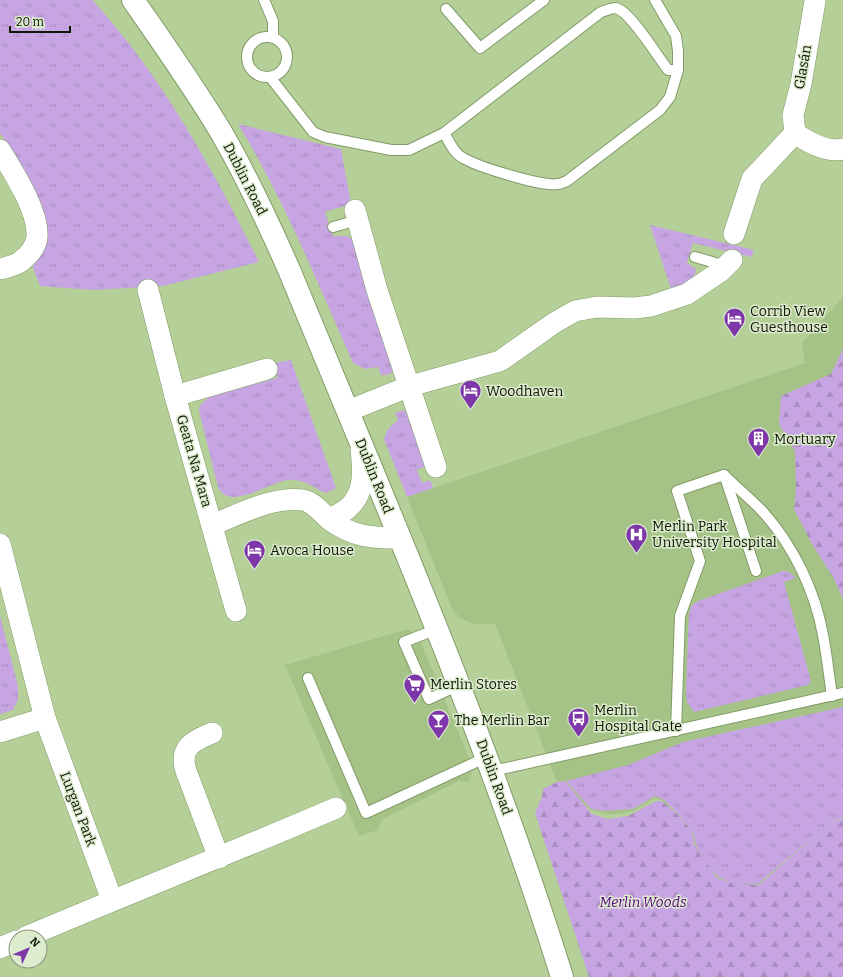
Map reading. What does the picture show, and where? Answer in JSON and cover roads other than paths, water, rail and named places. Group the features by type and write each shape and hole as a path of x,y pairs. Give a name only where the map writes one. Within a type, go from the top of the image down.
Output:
{"main road":[{"name":"Dublin Road","path":"133,0 201,100 243,172 287,265 437,629 490,764 542,911 562,977"}],"street":[{"name":"Glasán","path":"795,133 793,115 801,84 815,1"},
{"path":"734,234 752,179 795,133 810,144 837,151 843,149"},
{"path":"0,150 18,181 29,205 37,236 32,249 22,260 0,269"},
{"path":"357,215 377,290 436,467"},
{"path":"348,411 410,386 500,361 554,323 575,311 597,307 643,307 674,300 695,290 729,263"},
{"name":"Geata Na Mara","path":"148,290 175,396 236,611"},
{"name":"Geata Na Mara","path":"175,396 267,369"},
{"path":"329,519 349,508 359,494 363,475 360,440"},
{"name":"Geata Na Mara","path":"212,525 270,503 290,500 304,500 315,506 329,519 350,533 374,538 399,538"},
{"name":"Lurgan Park","path":"0,544 45,718 112,900"},
{"path":"0,732 45,718"},
{"path":"212,733 188,747 183,758 186,771 219,858"},
{"path":"45,929 112,900 219,858 336,808"}],"lane":[{"path":"264,0 273,21 273,37"},
{"path":"446,9 480,48 544,0"},
{"path":"444,133 454,151 464,159 482,166 543,183 558,184 567,181 660,110 670,97 678,70 676,36 655,0"},
{"path":"270,77 313,132 325,137 391,150 409,150 444,133 601,12 614,8 621,10 632,20 668,70 678,70"},
{"path":"266,36 273,37 284,45 288,58 283,71 270,77 257,75 252,71 247,59 248,52 254,41 266,36"},
{"path":"333,226 357,215"},
{"path":"695,257 729,263"},
{"path":"724,476 756,571"},
{"path":"724,476 764,513 784,539 804,576 816,606 823,636 832,696"},
{"path":"676,731 680,616 700,561 677,491 724,476"},
{"path":"437,629 404,642 429,699 459,685"},
{"path":"308,678 366,813 490,764 676,731 843,693"}],"place":[{"name":"Corrib View Guesthouse","path":"734,338"},
{"name":"Woodhaven","path":"471,410"},
{"name":"Mortuary","path":"759,458"},
{"name":"Merlin Park University Hospital","path":"637,554"},
{"name":"Avoca House","path":"254,570"},
{"name":"Merlin Stores","path":"414,704"},
{"name":"Merlin Hospital Gate","path":"579,738"},
{"name":"The Merlin Bar","path":"438,740"}],"park label":[{"name":"Merlin Woods","path":"643,902"}]}
